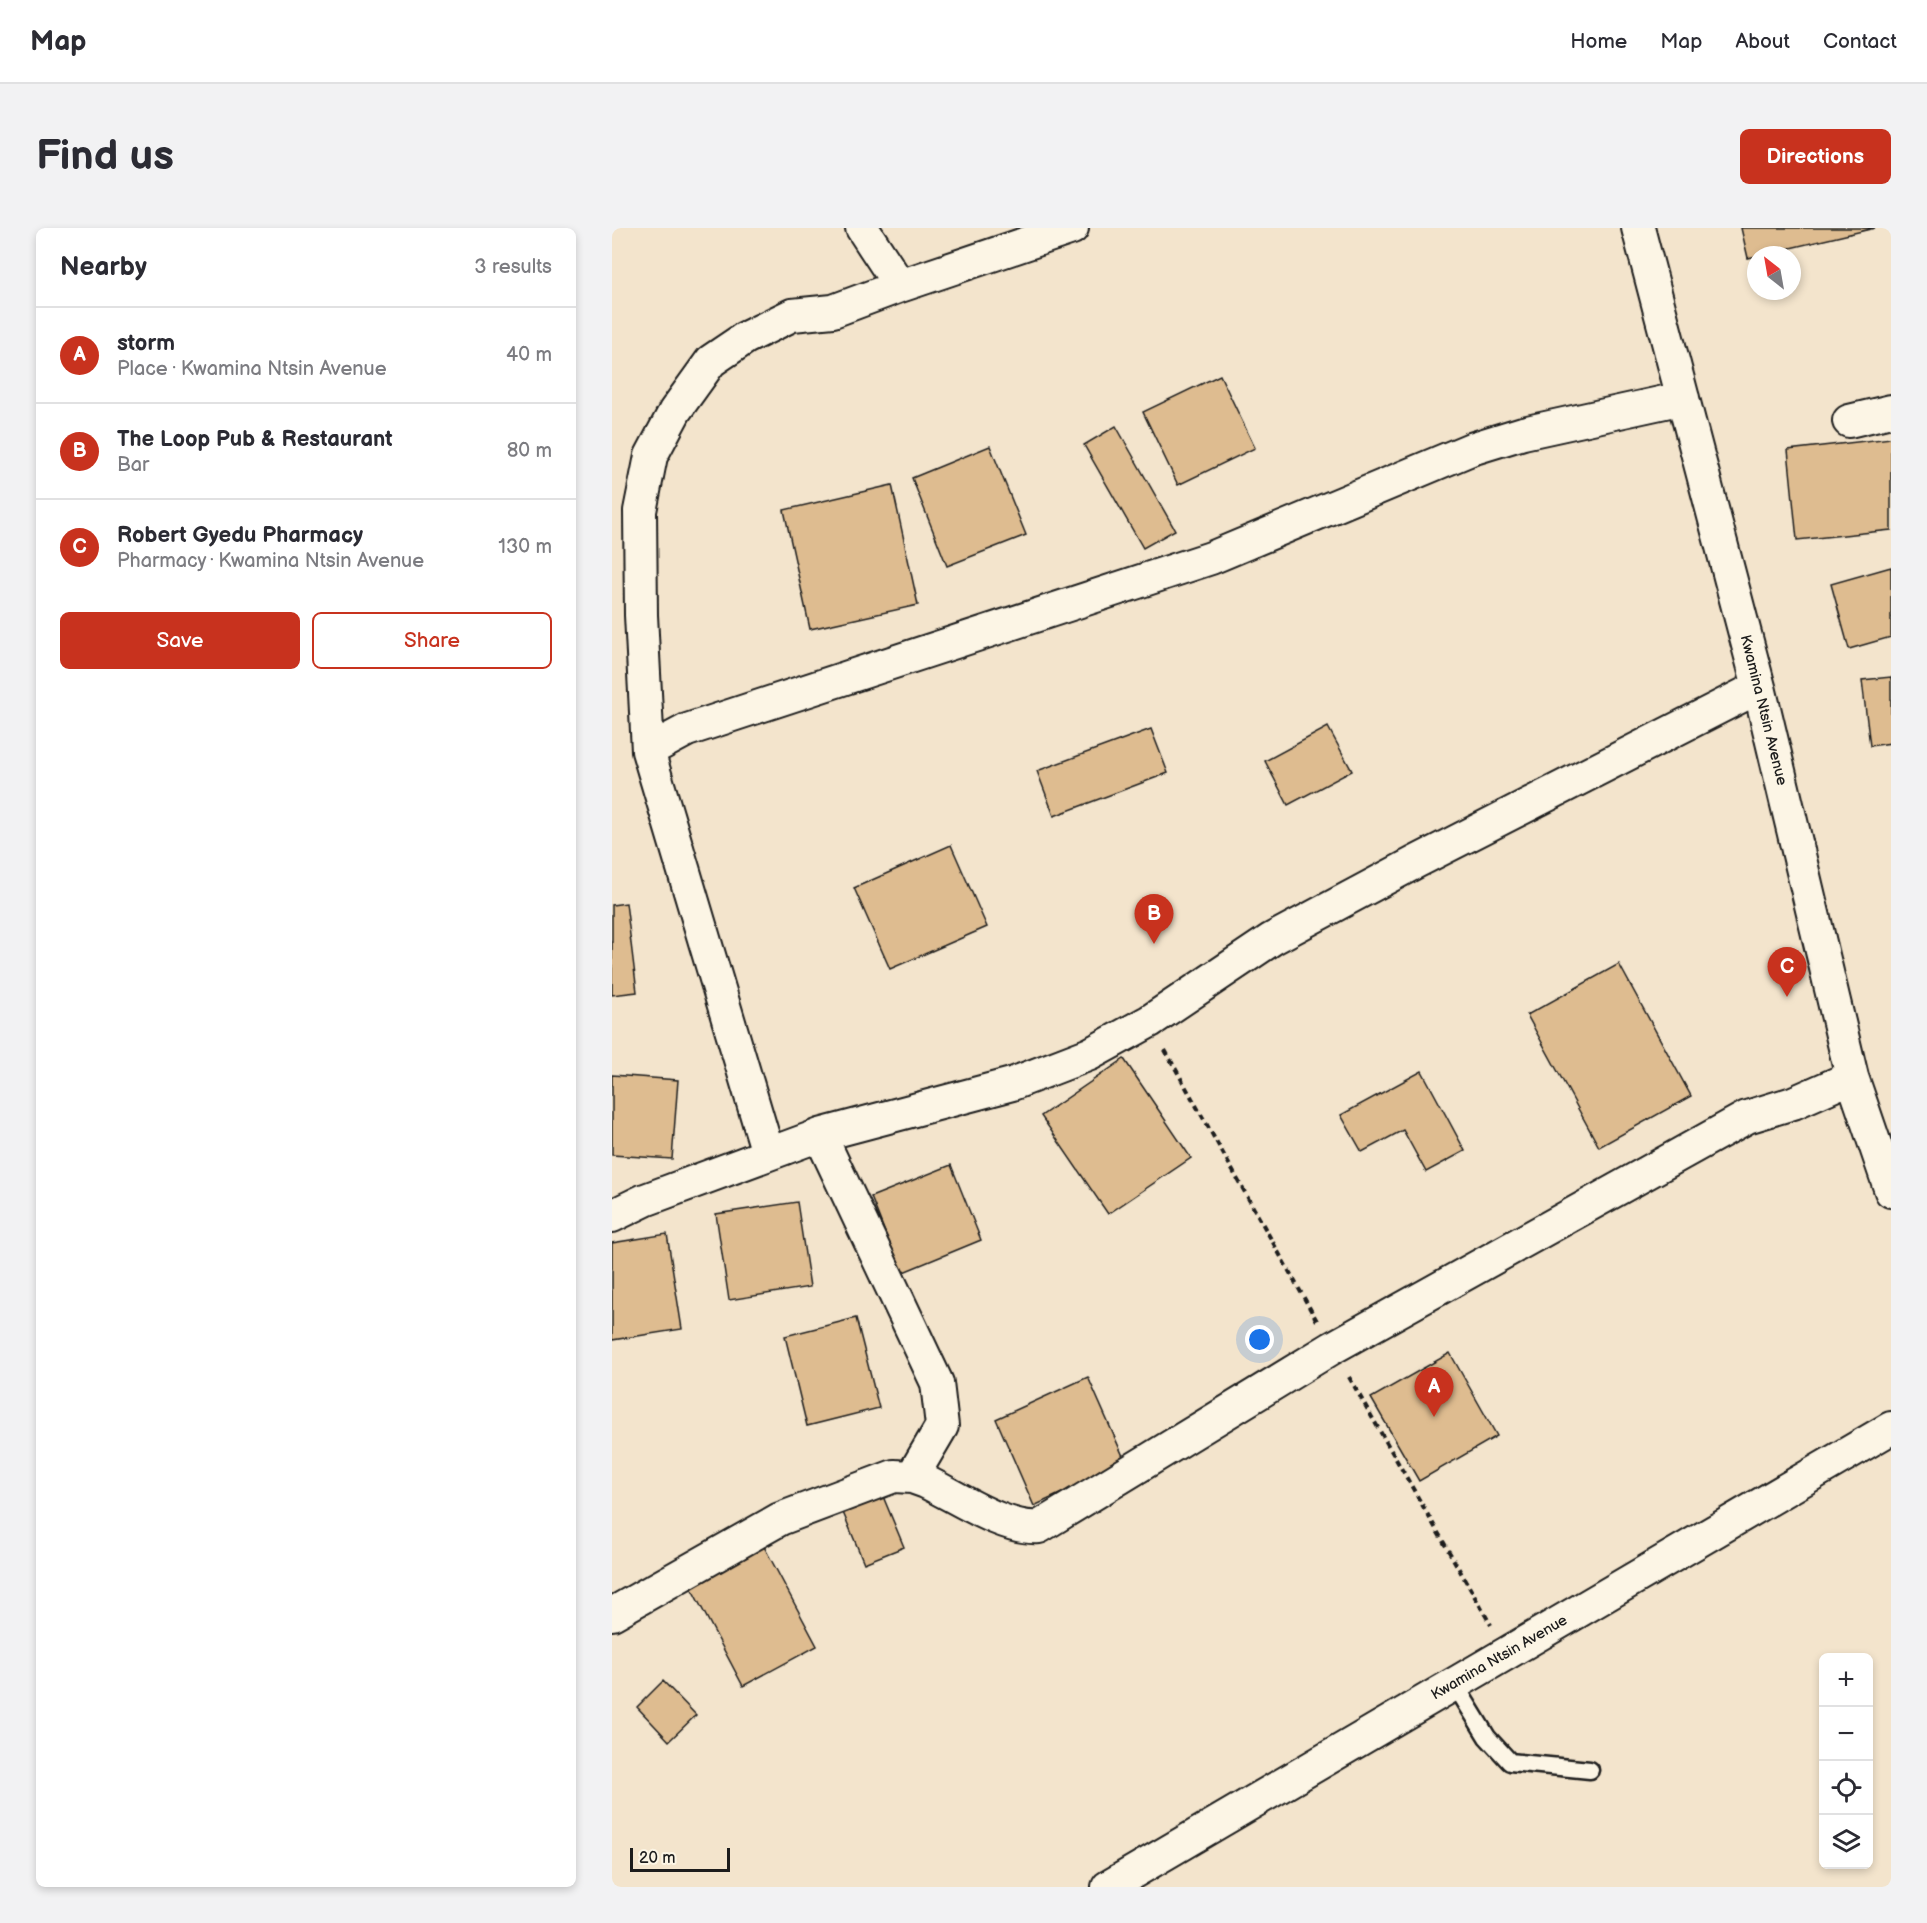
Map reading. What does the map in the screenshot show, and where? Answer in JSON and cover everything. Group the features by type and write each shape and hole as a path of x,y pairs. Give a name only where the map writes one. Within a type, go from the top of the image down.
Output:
{"street":[{"path":"862,228 900,286"},
{"path":"768,1154 648,751 641,615 640,511 651,456 675,411 711,361 745,338 792,315 833,311 1072,228"},
{"name":"Kwamina Ntsin Avenue","path":"1638,228 1759,687 1852,1077 1891,1191"},
{"path":"648,751 687,730 1211,558 1471,449 1523,433 1683,398"},
{"path":"1849,421 1891,411"},
{"path":"612,1216 645,1200 820,1135 1012,1084 1090,1054 1150,1021 1272,939 1416,861 1759,687"},
{"path":"612,1614 780,1519 894,1476 912,1477 1025,1528 1039,1527 1332,1348 1747,1117 1793,1102 1852,1077"},
{"path":"820,1135 937,1383 942,1426 912,1477"},
{"name":"Kwamina Ntsin Avenue","path":"1108,1887 1891,1428"}],"lane":[{"path":"1454,1683 1487,1737 1510,1762 1590,1770"}],"path":[{"path":"1150,1021 1332,1348 1506,1652"}],"building":[{"path":"1741,228 1875,228 1799,246 1747,246 1747,254"},
{"path":"1220,375 1255,448 1178,485 1143,412"},
{"path":"1116,426 1175,530 1143,548 1084,445"},
{"path":"1891,438 1891,530 1797,540 1788,450"},
{"path":"990,446 1026,535 947,566 912,478"},
{"path":"892,485 918,605 810,629 784,510"},
{"path":"1891,567 1891,637 1849,649 1831,584"},
{"path":"1891,677 1891,743 1870,746 1862,680"},
{"path":"1328,727 1352,771 1288,805 1265,761"},
{"path":"1151,729 1168,773 1054,816 1037,771"},
{"path":"951,845 987,927 890,969 854,888"},
{"path":"626,903 637,992 612,995 612,905"},
{"path":"1619,964 1691,1096 1599,1147 1527,1015"},
{"path":"1124,1059 1191,1158 1108,1214 1041,1116"},
{"path":"1422,1071 1465,1151 1426,1172 1403,1130 1362,1152 1341,1115"},
{"path":"612,1075 678,1080 672,1159 612,1155"},
{"path":"951,1165 981,1240 901,1273 871,1197"},
{"path":"797,1202 810,1287 729,1300 716,1214"},
{"path":"667,1234 682,1329 612,1340 612,1243"},
{"path":"856,1318 879,1408 807,1426 785,1336"},
{"path":"1450,1353 1497,1436 1419,1481 1371,1398"},
{"path":"1088,1377 1126,1463 1034,1506 996,1419"},
{"path":"882,1494 904,1547 864,1563 842,1510"},
{"path":"760,1539 817,1646 743,1686 686,1578"},
{"path":"663,1681 696,1715 669,1741 637,1707"}],"place":[{"name":"The Loop Pub & Restaurant","path":"1154,944"},
{"name":"Robert Gyedu Pharmacy","path":"1787,997"},
{"name":"storm","path":"1434,1417"}]}
